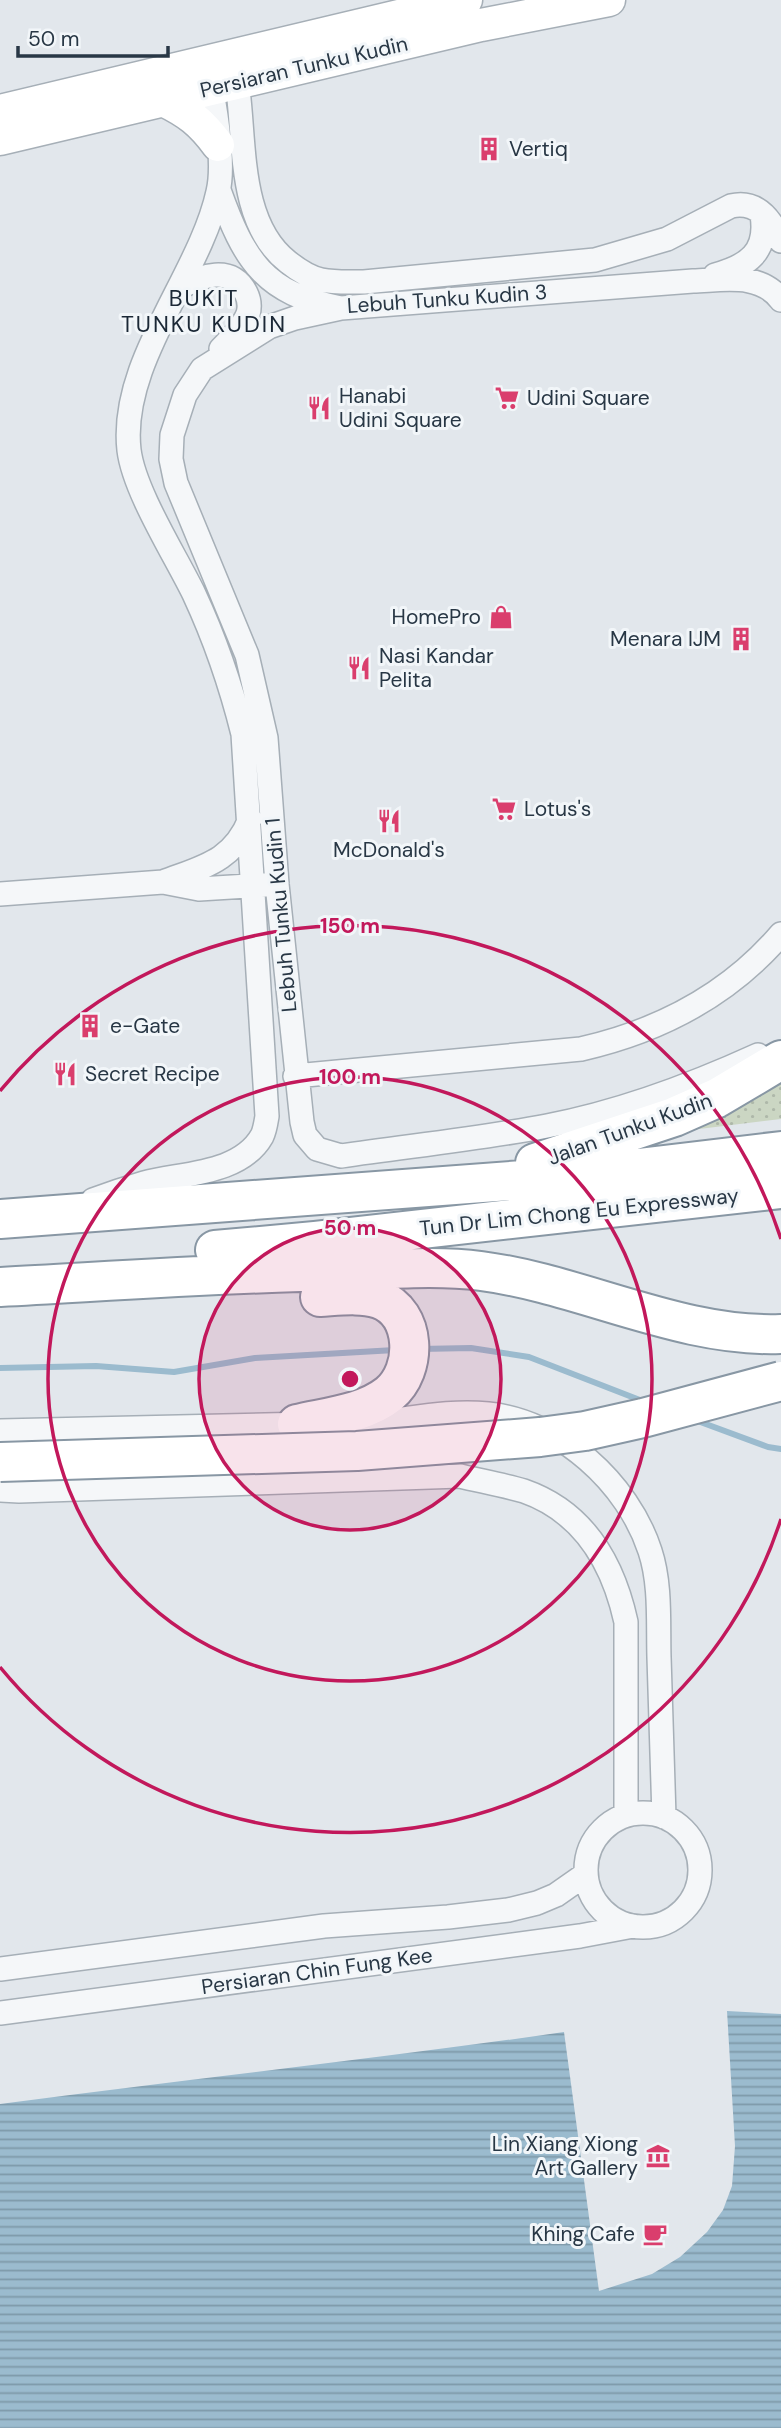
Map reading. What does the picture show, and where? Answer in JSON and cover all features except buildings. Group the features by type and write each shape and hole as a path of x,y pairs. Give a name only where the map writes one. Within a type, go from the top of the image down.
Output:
{"highway":[{"name":"Jalan Tunku Kudin","path":"473,1184 674,1117 717,1098 781,1060"},
{"name":"Tun Dr Lim Chong Eu Expressway","path":"0,1219 563,1177 781,1151"},
{"name":"Tun Dr Lim Chong Eu Expressway","path":"0,1271 315,1241 781,1189"},
{"path":"0,1290 262,1272 441,1268 520,1278 633,1309 736,1333 781,1334"},
{"path":"0,1290 204,1299 359,1296 383,1300 397,1311 405,1326 408,1368 401,1382 388,1394 362,1408 297,1424"},
{"path":"0,1462 357,1451 540,1437 585,1431 643,1418 781,1381"}],"street":[{"name":"Persiaran Tunku Kudin","path":"0,139 163,100 222,72 466,0"},
{"name":"Persiaran Tunku Kudin","path":"0,111 609,0"},
{"name":"Lebuh Tunku Kudin 1","path":"53,1214 144,1183 221,1167 245,1154 263,1135 267,1116 243,734 232,691 195,596 140,487 129,450 130,409 139,376 202,238 219,190 218,145 222,72"},
{"name":"Lebuh Tunku Kudin 3","path":"222,72 253,210 262,232 279,256 301,273 318,280 364,282 581,262 667,239 731,206 743,204 755,207 762,215 763,238 751,258 740,266 693,281"},
{"path":"163,100 190,113 206,128 218,145"},
{"name":"Lebuh Tunku Kudin 3","path":"219,190 234,233 264,274 297,297 341,308 748,279 770,288 781,300"},
{"path":"762,215 781,241"},
{"path":"179,288 199,277 221,275 232,277 242,285 249,298 248,316 202,369"},
{"name":"Lebuh Tunku Kudin 1","path":"341,308 295,317 269,327 202,369 185,395 172,435 171,459 176,483 247,655 266,738 295,1076 305,1135 317,1149 341,1156 547,1126 613,1110 705,1079 781,1042"},
{"path":"163,882 225,856 240,841 250,819"},
{"path":"0,894 163,882 199,889 277,884"},
{"path":"295,1076 581,1049 612,1042 677,1017 708,999 764,954 781,934"},
{"path":"0,1431 368,1424 487,1413 517,1419 563,1441 592,1464 617,1490 650,1551 658,1594 664,1817"},
{"path":"454,1414 468,1429 476,1446 472,1460 460,1476"},
{"path":"0,1490 460,1476 525,1492 555,1507 579,1525 596,1546 610,1569 620,1595 626,1622 626,1815"},
{"path":"645,1813 664,1817 680,1826 692,1841 699,1858 700,1877 695,1895 684,1910 669,1921 652,1927 633,1927 615,1920 601,1909 590,1892 586,1874 587,1855 596,1838 609,1824 626,1815 645,1813"},
{"name":"Persiaran Chin Fung Kee","path":"0,1969 324,1926 508,1910 556,1895 586,1874"},
{"name":"Persiaran Chin Fung Kee","path":"0,2013 633,1927"}],"green space":[{"path":"781,1081 781,1119 683,1131 734,1109"}],"water":[{"path":"727,2011 781,2014 781,2428 0,2428 0,2104 564,2032 599,2291 652,2274 680,2257 707,2232 723,2210 732,2186 735,2146"}],"waterway":[{"path":"420,1349 471,1348 529,1357 645,1402"},
{"path":"0,1368 96,1366 174,1372 255,1358 395,1350"},
{"path":"695,1420 768,1447 781,1449"}],"place":[{"name":"Vertiq","path":"489,149"},
{"name":"Udini Square","path":"507,398"},
{"name":"Hanabi Udini Square","path":"319,408"},
{"name":"HomePro","path":"501,617"},
{"name":"Menara IJM","path":"741,639"},
{"name":"Nasi Kandar Pelita","path":"359,668"},
{"name":"Lotus's","path":"504,809"},
{"name":"McDonald's","path":"389,821"},
{"name":"e-Gate","path":"90,1026"},
{"name":"Secret Recipe","path":"65,1074"},
{"name":"Lin Xiang Xiong Art Gallery","path":"658,2156"},
{"name":"Khing Cafe","path":"655,2234"}],"district":[{"name":"BUKIT TUNKU KUDIN","path":"204,311"}]}
